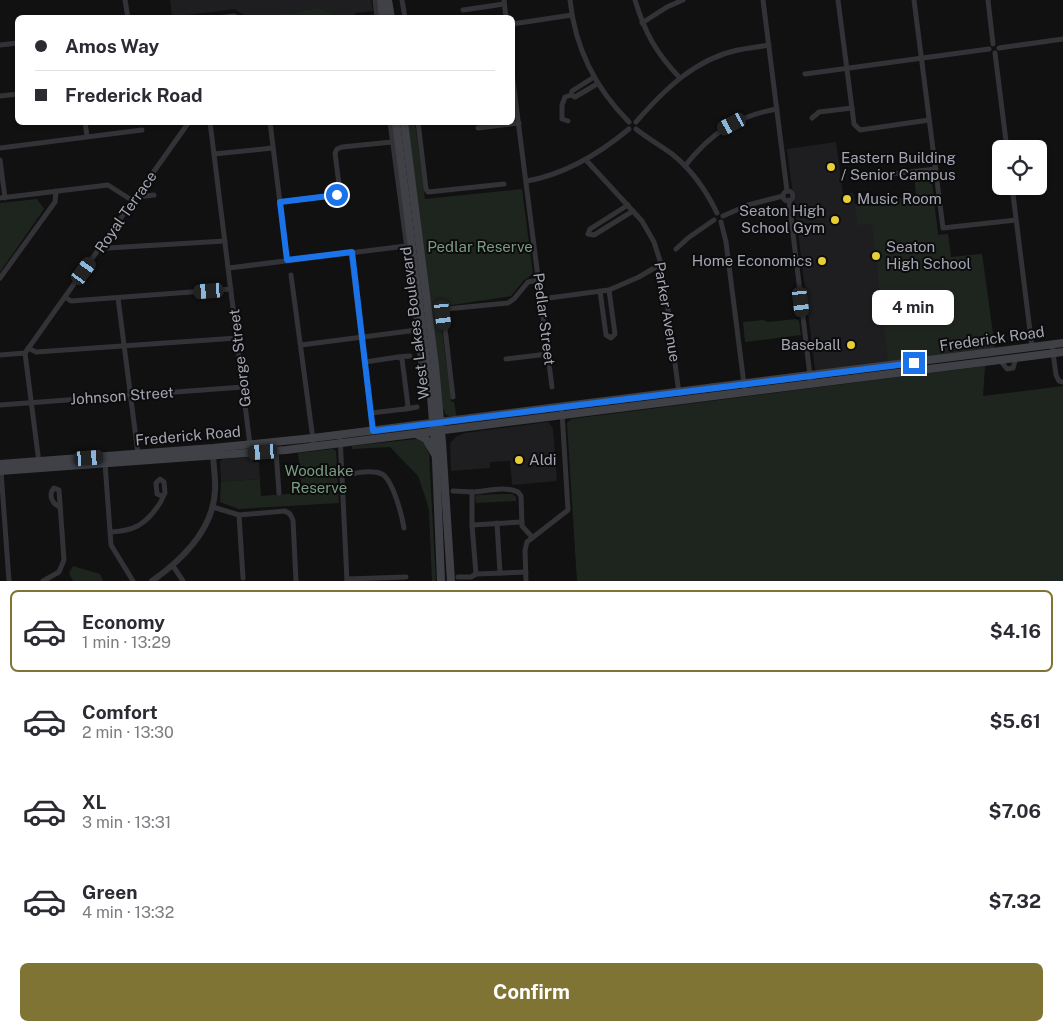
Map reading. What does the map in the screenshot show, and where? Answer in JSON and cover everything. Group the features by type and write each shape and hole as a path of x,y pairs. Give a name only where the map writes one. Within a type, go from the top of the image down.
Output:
{"main road":[{"path":"381,0 383,15"},
{"path":"388,0 390,15"},
{"name":"West Lakes Boulevard","path":"396,125 427,396 436,422"},
{"name":"West Lakes Boulevard","path":"404,125 434,357 438,405 436,460 441,581"},
{"name":"Frederick Road","path":"0,469 138,454 276,451 314,447 373,431 436,422 744,384 811,380 1016,358 1053,349 1063,344"},
{"name":"Frederick Road","path":"39,465 105,463 213,452 250,445 313,438 340,439 417,434 745,392 811,380 1032,347 1063,352"},
{"path":"985,354 988,358 998,360"},
{"path":"438,405 446,417 454,420"},
{"path":"418,425 432,412"},
{"path":"442,442 462,428"},
{"name":"West Lakes Boulevard","path":"437,431 442,442 454,579"},
{"path":"417,434 426,439 436,460"}],"street":[{"path":"125,0 128,15"},
{"path":"375,0 377,15"},
{"path":"402,0 404,15"},
{"path":"570,0 579,45 598,84 612,104 629,122 629,129"},
{"path":"636,0 642,23 651,41 662,59 680,78"},
{"path":"642,23 667,7 683,0"},
{"path":"745,392 726,242 721,222 723,216 748,205 783,196 787,191 763,0"},
{"path":"838,0 854,124 860,130 929,120"},
{"path":"914,0 943,228 1016,220"},
{"path":"805,74 989,49 993,44 988,0"},
{"path":"463,10 504,2 506,15"},
{"path":"515,24 572,15"},
{"path":"999,48 1063,39"},
{"path":"0,45 15,43"},
{"path":"993,44 996,44 999,48"},
{"path":"636,129 636,122 656,98 703,62 737,50 769,45"},
{"path":"995,53 998,52 999,48"},
{"path":"989,49 990,52 995,53"},
{"path":"995,53 1006,140"},
{"path":"571,95 572,91 594,77"},
{"path":"568,121 562,119 562,105 565,97 571,95 575,97 598,84"},
{"path":"0,96 15,94"},
{"name":"Pedlar Street","path":"515,94 552,387"},
{"path":"812,118 819,112 852,108"},
{"path":"685,166 708,140 721,129 762,111 777,109"},
{"path":"629,122 636,122"},
{"path":"515,123 519,123"},
{"path":"85,125 87,136"},
{"name":"Royal Terrace","path":"27,351 187,125"},
{"name":"George Street","path":"210,125 250,445"},
{"path":"270,125 287,260"},
{"path":"390,125 423,387 427,396"},
{"path":"418,125 426,189 428,192 504,184"},
{"path":"478,128 503,125"},
{"path":"527,182 558,173 586,160 629,129 636,129 673,155 685,166 700,183 717,213 723,216"},
{"path":"0,148 142,130"},
{"path":"280,202 337,195 340,192 335,153 337,149 392,142"},
{"path":"214,154 273,148"},
{"path":"0,160 2,198 108,185 135,199 154,195"},
{"name":"Parker Avenue","path":"586,160 633,211 648,230 654,242 661,264 680,401"},
{"path":"866,174 873,176 936,169"},
{"path":"0,278 55,202 56,191"},
{"path":"787,191 792,192 793,195 789,200 811,380"},
{"path":"1013,195 1032,347"},
{"path":"783,196 786,200 789,200"},
{"path":"628,205 590,229 588,234 594,235 633,211"},
{"path":"676,249 714,220 714,216 717,213"},
{"path":"714,220 721,222"},
{"path":"102,245 108,248 225,241"},
{"path":"229,268 406,246"},
{"path":"352,252 373,431"},
{"path":"541,299 608,290 661,264"},
{"path":"291,275 314,447"},
{"path":"453,397 443,311 446,309 508,303 514,299 528,282 539,280"},
{"path":"65,298 71,301 231,289"},
{"path":"600,291 606,335 611,338 615,334 608,290"},
{"path":"118,298 138,454"},
{"path":"301,345 417,330"},
{"path":"0,355 27,351 36,352 237,338"},
{"path":"1053,349 1057,378 1063,382"},
{"path":"27,351 39,465"},
{"path":"506,359 548,354"},
{"path":"365,362 410,356"},
{"path":"398,358 402,360 408,406 405,409"},
{"name":"Johnson Street","path":"0,405 243,387"},
{"path":"371,413 417,407"},
{"path":"526,581 525,546 532,537 568,510 562,407"},
{"path":"340,439 347,580 406,577"},
{"path":"276,451 280,493"},
{"path":"152,581 172,566 191,547 205,527 213,507 215,492 213,452"},
{"path":"105,463 110,532 114,550 133,581"},
{"path":"0,469 9,581"},
{"path":"343,475 374,472 382,474 387,478 402,510 404,528"},
{"path":"453,491 506,490 518,492 521,496 522,526 532,537"},
{"path":"472,492 472,525 476,574"},
{"path":"110,532 125,532 143,523 159,506 162,496"},
{"path":"43,581 59,572 63,565 60,507"},
{"path":"213,507 239,515 285,511 290,514 293,520 296,581"},
{"path":"239,515 243,578"},
{"path":"472,525 522,522"},
{"path":"497,523 500,573"},
{"path":"172,566 183,581"},
{"path":"454,579 471,577 476,574 526,572"}],"shaded area":[{"path":"170,0 371,0 373,11 355,13 355,15 243,15 235,9 188,15 172,15"},
{"name":"Seaton High School","path":"836,142 843,194 853,193 855,204 917,196 936,216 938,235 948,234 951,258 982,254 995,349 817,371 815,369 794,202 796,196 792,188 787,149"},
{"path":"548,422 553,428 557,481 512,485 510,461 490,462 490,468 451,471 450,443 457,436 465,433"},
{"path":"253,457 253,462 259,462 260,479 221,482 220,462 223,459"}],"green space":[{"path":"318,8 334,15 278,15"},
{"name":"Pedlar Reserve","path":"407,125 415,125 425,199 522,189 533,274 524,280 511,296 439,307 451,401 454,402 457,418 446,415 441,404"},
{"path":"931,174 938,235 948,234 951,257 982,254 995,349 888,361 872,224 857,225 855,204 916,196 914,176"},
{"path":"37,199 44,209 0,272 0,203"},
{"path":"796,319 799,321 801,335 745,342 743,322"},
{"path":"985,366 983,396 1063,386 1063,581 577,581 567,423 571,419"},
{"path":"416,439 424,443 429,455 436,581 432,581 429,511 418,476 390,447 352,449 352,446"},
{"name":"Woodlake Reserve","path":"333,449 336,451 339,503 239,509 220,502 221,482 260,479 261,496 302,493 298,453"},
{"path":"512,494 516,497 516,501 476,503 475,497 477,495"},
{"path":"73,566 100,574 103,581 73,581 69,573"}],"place":[{"name":"Eastern Building / Senior Campus","path":"831,167"},
{"name":"Music Room","path":"847,199"},
{"name":"Seaton High School Gym","path":"835,220"},
{"name":"Seaton High School","path":"876,256"},
{"name":"Home Economics","path":"822,261"},
{"name":"Baseball","path":"851,345"},
{"name":"Aldi","path":"519,460"}],"route":[{"path":"337,195 280,202 287,260 352,252 373,431 914,363"}]}
